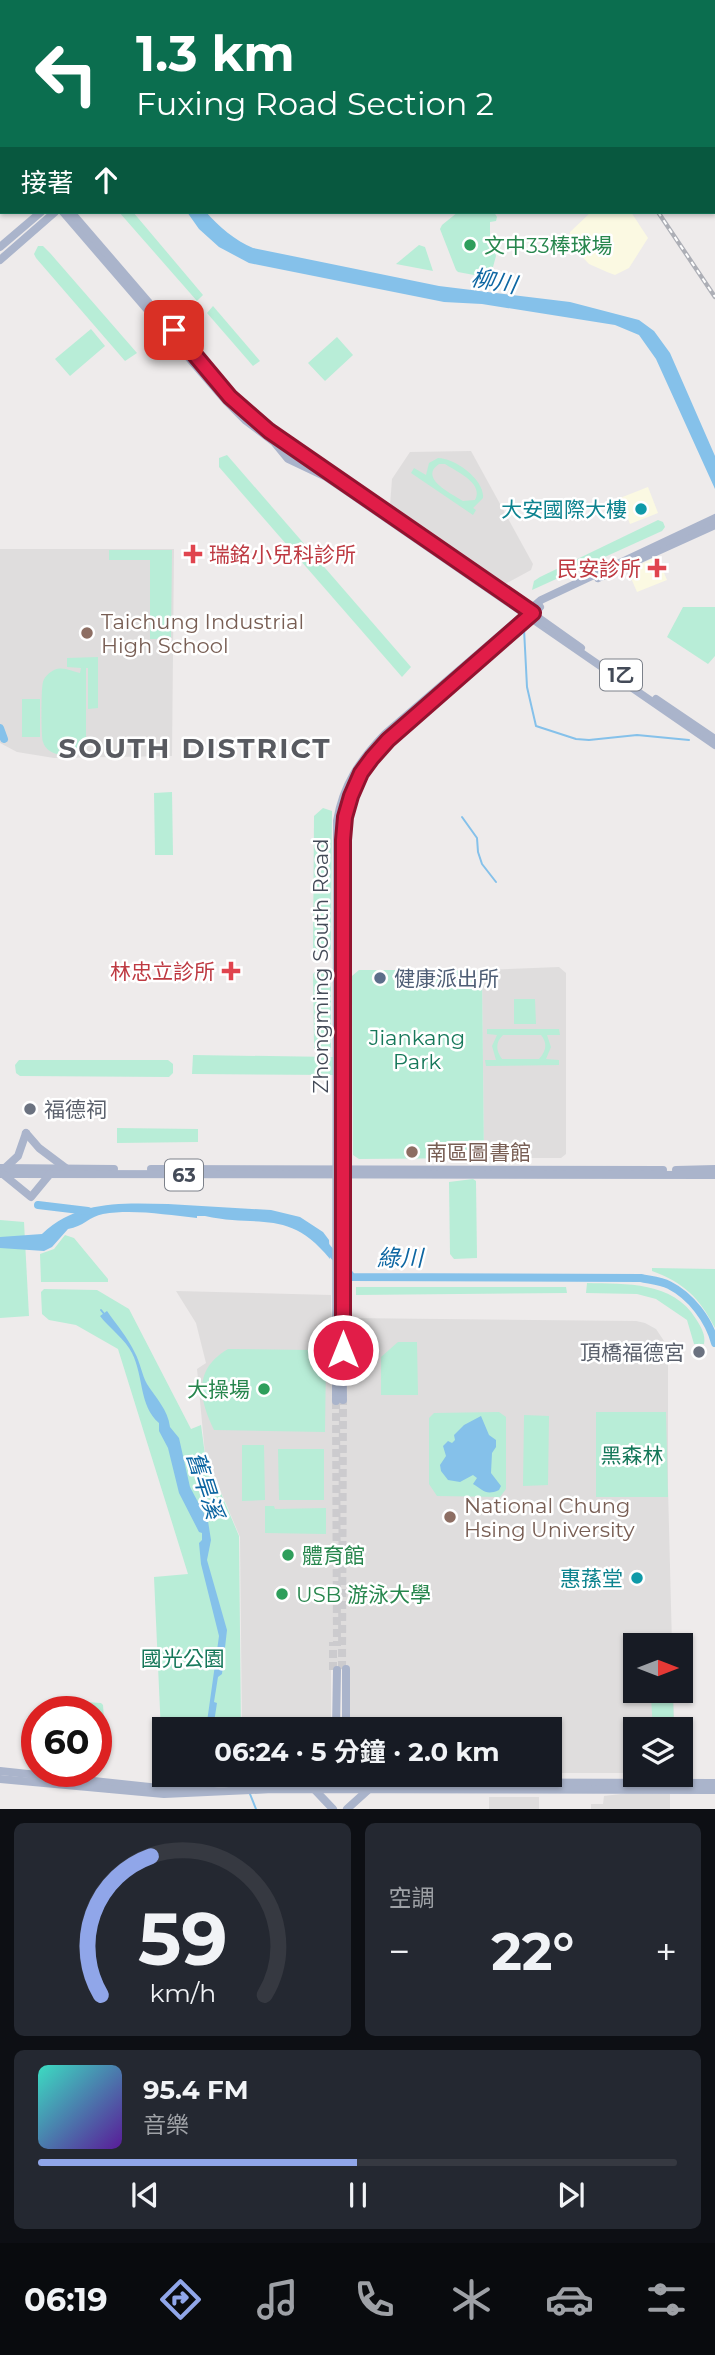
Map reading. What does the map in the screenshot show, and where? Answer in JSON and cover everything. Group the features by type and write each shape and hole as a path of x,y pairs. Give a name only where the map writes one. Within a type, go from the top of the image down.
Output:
{"main road":[{"path":"0,247 39,214"},
{"path":"0,260 53,214"},
{"name":"1乙","path":"65,214 228,399 307,459 715,746"},
{"name":"1乙","path":"73,214 228,399"},
{"name":"Zhongming South Road","path":"340,1172 337,1245 340,1400 346,1309 338,1287 342,1262 340,1172 343,840 345,817 351,796 361,773 388,740 554,593 715,519"},
{"name":"Zhongming South Road","path":"528,614 544,603 715,525"},
{"name":"1乙","path":"528,614 715,739"},
{"path":"50,1174 31,1196 2,1171 19,1156 26,1133 38,1148 68,1168"},
{"name":"63","path":"2,1171 68,1168 340,1172"},
{"path":"340,1172 715,1169"},
{"name":"63","path":"2,1171 50,1174 340,1172"},
{"path":"340,1172 715,1175"},
{"path":"336,1717 340,1670 343,1717"},
{"path":"0,1772 159,1788 210,1787"},
{"path":"0,1779 160,1794 196,1788"},
{"path":"562,1784 715,1783"},
{"path":"315,1787 333,1809"},
{"path":"347,1809 369,1787"},
{"path":"456,1787 715,1790"}],"shaded area":[{"path":"589,214 632,214 648,238 629,268 615,275 589,264 569,243 570,232"},
{"path":"471,451 533,564 531,570 505,584 390,506 392,479 410,452"},
{"path":"648,487 658,513 630,524 620,498"},
{"name":"Taichung Industrial High School","path":"0,549 174,549 172,756 54,758 17,752 0,743"},
{"path":"657,556 667,580 637,592 628,571"},
{"path":"559,967 566,973 566,1154 561,1158 484,1158 482,970"},
{"name":"National Chung Hsing University","path":"176,1291 331,1295 332,1401 347,1400 348,1318 636,1321 656,1329 668,1351 672,1633 623,1633 623,1703 673,1703 674,1717 623,1717 623,1773 562,1773 562,1717 348,1717 348,1669 331,1670 331,1717 242,1717 240,1537 205,1454 197,1369 206,1363 196,1323"},
{"path":"629,1793 670,1794 670,1809 591,1809 591,1804 603,1804 604,1796"},
{"path":"489,1797 539,1797 539,1809 489,1809"}],"green space":[{"path":"121,214 135,214 203,295 197,301"},
{"name":"文中33棒球場","path":"456,214 495,214 496,221 490,222 490,235 496,256 490,278 456,270 440,229"},
{"path":"419,245 425,247 433,271 396,264"},
{"path":"38,246 43,246 50,253 137,353 125,361 36,258 34,254"},
{"path":"213,306 260,361 253,366 207,313"},
{"path":"91,329 105,346 70,376 55,359"},
{"path":"337,337 353,355 325,381 308,363"},
{"path":"227,455 411,667 402,677 219,467 219,458"},
{"path":"438,458 445,459 474,477 483,498 473,508 476,510 473,515 411,473 414,468 426,475 429,463","holes":["439,464 445,464 473,483 477,494 475,500 463,501 434,480 434,469"]},
{"path":"658,520 663,522 665,527 662,531 532,590 534,581 540,577"},
{"path":"109,550 172,550 171,639 150,639 150,560 109,560"},
{"path":"683,607 715,607 715,656 708,664 667,637"},
{"path":"98,657 98,708 88,709 86,668 86,755 79,755 79,749 64,755 54,753 45,747 42,738 44,680 49,673 57,669 80,673 81,668 67,667 67,658"},
{"path":"22,699 40,699 40,737 22,737"},
{"path":"172,792 173,855 155,855 154,793"},
{"path":"323,808 332,811 331,949 325,955 318,955 313,951 314,816"},
{"name":"Jiankang Park","path":"359,970 482,970 484,1158 359,1159 353,1155 352,976"},
{"path":"316,971 327,971 331,974 331,1050 326,1052 314,1049 313,974"},
{"path":"514,999 535,999 536,1024 514,1024"},
{"path":"487,1029 559,1029 560,1035 547,1035 551,1047 546,1059 559,1060 559,1065 486,1066 485,1060 496,1060 492,1046 497,1035 487,1034","holes":["503,1035 541,1035 545,1047 539,1059 502,1059 497,1047"]},
{"path":"193,1055 333,1057 334,1075 192,1074"},
{"path":"19,1060 168,1060 173,1064 173,1073 169,1077 20,1076 16,1073 15,1065"},
{"path":"117,1128 198,1129 198,1142 117,1143"},
{"path":"473,1179 476,1181 477,1258 454,1259 450,1254 449,1182"},
{"path":"0,1220 24,1222 29,1316 0,1318"},
{"path":"65,1235 74,1238 108,1282 41,1282 40,1254 54,1249"},
{"path":"652,1268 715,1269 715,1328 689,1292 652,1271"},
{"path":"587,1283 648,1287 675,1297 696,1319 704,1334 704,1344 694,1344 687,1320 656,1299 637,1294 586,1293"},
{"path":"356,1287 566,1287 567,1293 356,1295"},
{"name":"國光公園","path":"44,1289 97,1290 129,1309 191,1429 201,1425 205,1455 239,1536 241,1717 160,1717 154,1577 188,1574 118,1349 76,1325 49,1320 42,1314 41,1292"},
{"path":"398,1342 417,1342 418,1395 381,1395 381,1357"},
{"name":"大操場","path":"228,1349 312,1350 326,1358 325,1432 214,1430 202,1395 202,1385 209,1365"},
{"path":"499,1412 506,1417 506,1489 500,1497 437,1496 429,1484 429,1418 434,1413"},
{"name":"黑森林","path":"596,1412 666,1412 668,1497 596,1497"},
{"path":"524,1415 549,1416 548,1485 523,1486"},
{"path":"242,1445 264,1445 265,1500 242,1501"},
{"path":"278,1449 324,1449 324,1500 279,1500"},
{"path":"265,1506 274,1506 275,1509 326,1508 326,1534 265,1533"},
{"path":"651,1703 673,1703 674,1717 652,1717"}],"water":[{"path":"188,214 208,214 228,233 253,248 439,286 570,302 639,320 654,331 670,353 715,456 715,489 656,359 639,335 615,325 482,304 444,302 249,263 219,247 199,229"},
{"path":"117,1204 271,1210 300,1217 323,1232 329,1240 330,1259 301,1232 287,1226 205,1216 197,1218 138,1212 98,1215 68,1229 52,1247 44,1251 0,1248 0,1237 42,1234 70,1215 86,1209"},
{"name":"舊旱溪","path":"107,1311 132,1347 147,1384 164,1410 170,1427 179,1438 190,1487 208,1521 211,1540 207,1560 227,1630 222,1674 218,1677 214,1702 217,1703 215,1717 208,1717 219,1636 201,1564 199,1543 202,1533 199,1532 179,1493 168,1448 159,1431 159,1423 148,1408 132,1353 100,1316"},
{"path":"481,1416 489,1435 496,1440 491,1473 501,1486 499,1490 491,1492 485,1492 473,1484 477,1478 473,1475 460,1482 448,1480 440,1465 446,1456 443,1446 448,1441 452,1443 455,1440 454,1435 464,1425"}],"waterway":[{"path":"524,629 527,687 536,726 576,739 637,735 689,740"},
{"path":"0,728 4,739"},
{"path":"462,817 477,838 482,864 496,882"},
{"name":"綠川","path":"38,1205 88,1211"},
{"name":"綠川","path":"323,1243 352,1277 641,1278 659,1282 669,1285 692,1302 704,1317 715,1343"},
{"name":"舊旱溪","path":"101,1310 105,1315"},
{"path":"250,1794 256,1809"}],"tunnel":[{"path":"342,1669 343,1400"},
{"path":"336,1401 337,1646"},
{"path":"333,1642 333,1670"}],"railway":[{"path":"659,214 715,297"}],"place":[{"name":"文中33棒球場","path":"470,245"},
{"name":"大安國際大樓","path":"641,509"},
{"name":"瑞銘小兒科診所","path":"193,554"},
{"name":"民安診所","path":"657,568"},
{"name":"Taichung Industrial High School","path":"87,633"},
{"name":"林忠立診所","path":"231,971"},
{"name":"健康派出所","path":"380,978"},
{"name":"福德祠","path":"30,1109"},
{"name":"南區圖書館","path":"412,1152"},
{"name":"頂橋福德宮","path":"699,1352"},
{"name":"大操場","path":"264,1389"},
{"name":"National Chung Hsing University","path":"450,1517"},
{"name":"體育館","path":"288,1555"},
{"name":"惠蓀堂","path":"637,1578"},
{"name":"USB 游泳大學","path":"282,1594"}],"district":[{"name":"SOUTH DISTRICT","path":"195,748"}],"route":[{"path":"174,330 230,397 269,431 533,613 388,740 361,773 346,811 343,840 342,973 343,1350"}],"water label":[{"name":"柳川","path":"494,281"}]}
